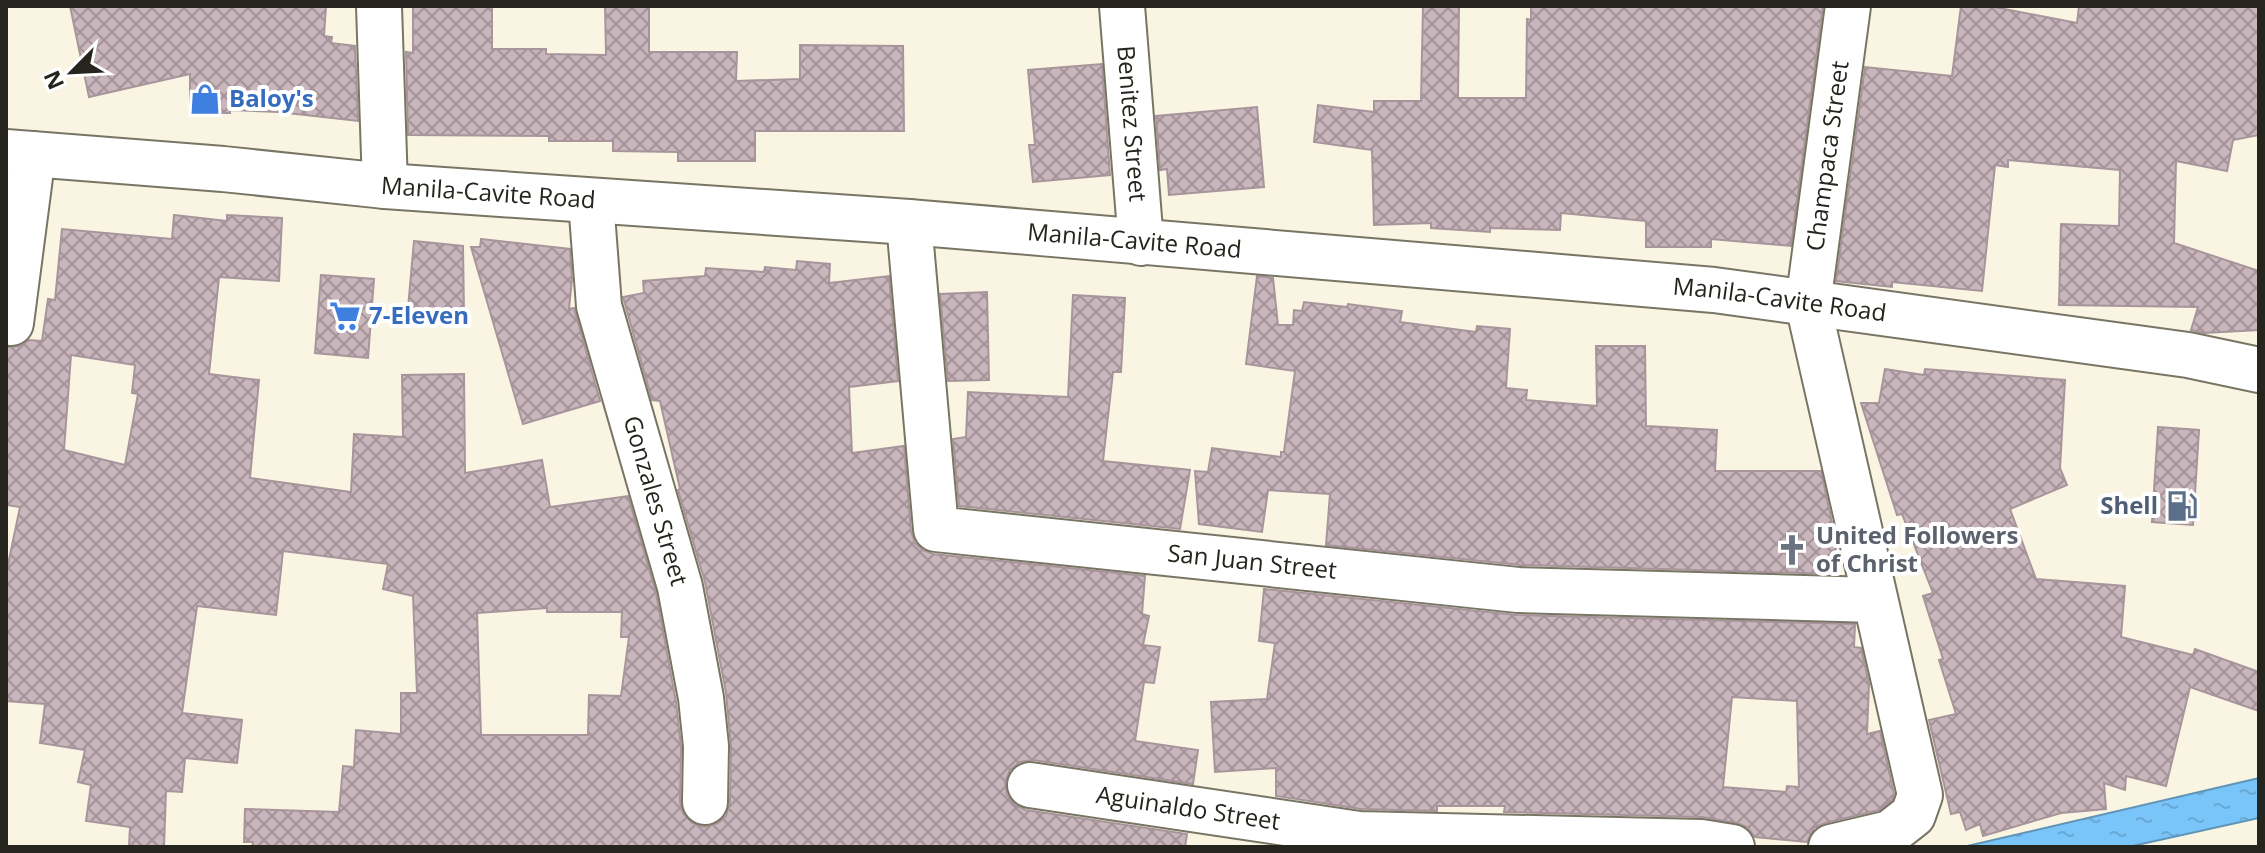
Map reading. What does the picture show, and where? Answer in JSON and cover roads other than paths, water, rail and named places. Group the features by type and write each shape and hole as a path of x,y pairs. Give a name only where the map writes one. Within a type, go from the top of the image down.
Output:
{"street":[{"path":"379,6 385,186"},
{"name":"Benitez Street","path":"1122,6 1141,243"},
{"name":"Champaca Street","path":"1808,304 1848,6"},
{"path":"11,323 19,153"},
{"name":"Manila-Cavite Road","path":"19,153 385,186 909,222 1714,290 2175,353 2259,370"},
{"name":"Gonzales Street","path":"591,201 599,306 680,587 701,698 706,746 705,802"},
{"name":"San Juan Street","path":"909,222 936,529 1518,590 1874,600"},
{"path":"1808,304 1920,795 1913,815 1890,833 1831,847"},
{"name":"Aguinaldo Street","path":"1030,785 1359,834 1701,842 1732,847"}],"water":[{"path":"2259,778 2259,818 2128,847 1963,847"}],"place":[{"name":"Baloy's","path":"205,99"},
{"name":"7-Eleven","path":"345,316"},
{"name":"Shell","path":"2182,506"},
{"name":"United Followers of Christ","path":"1792,550"}]}
